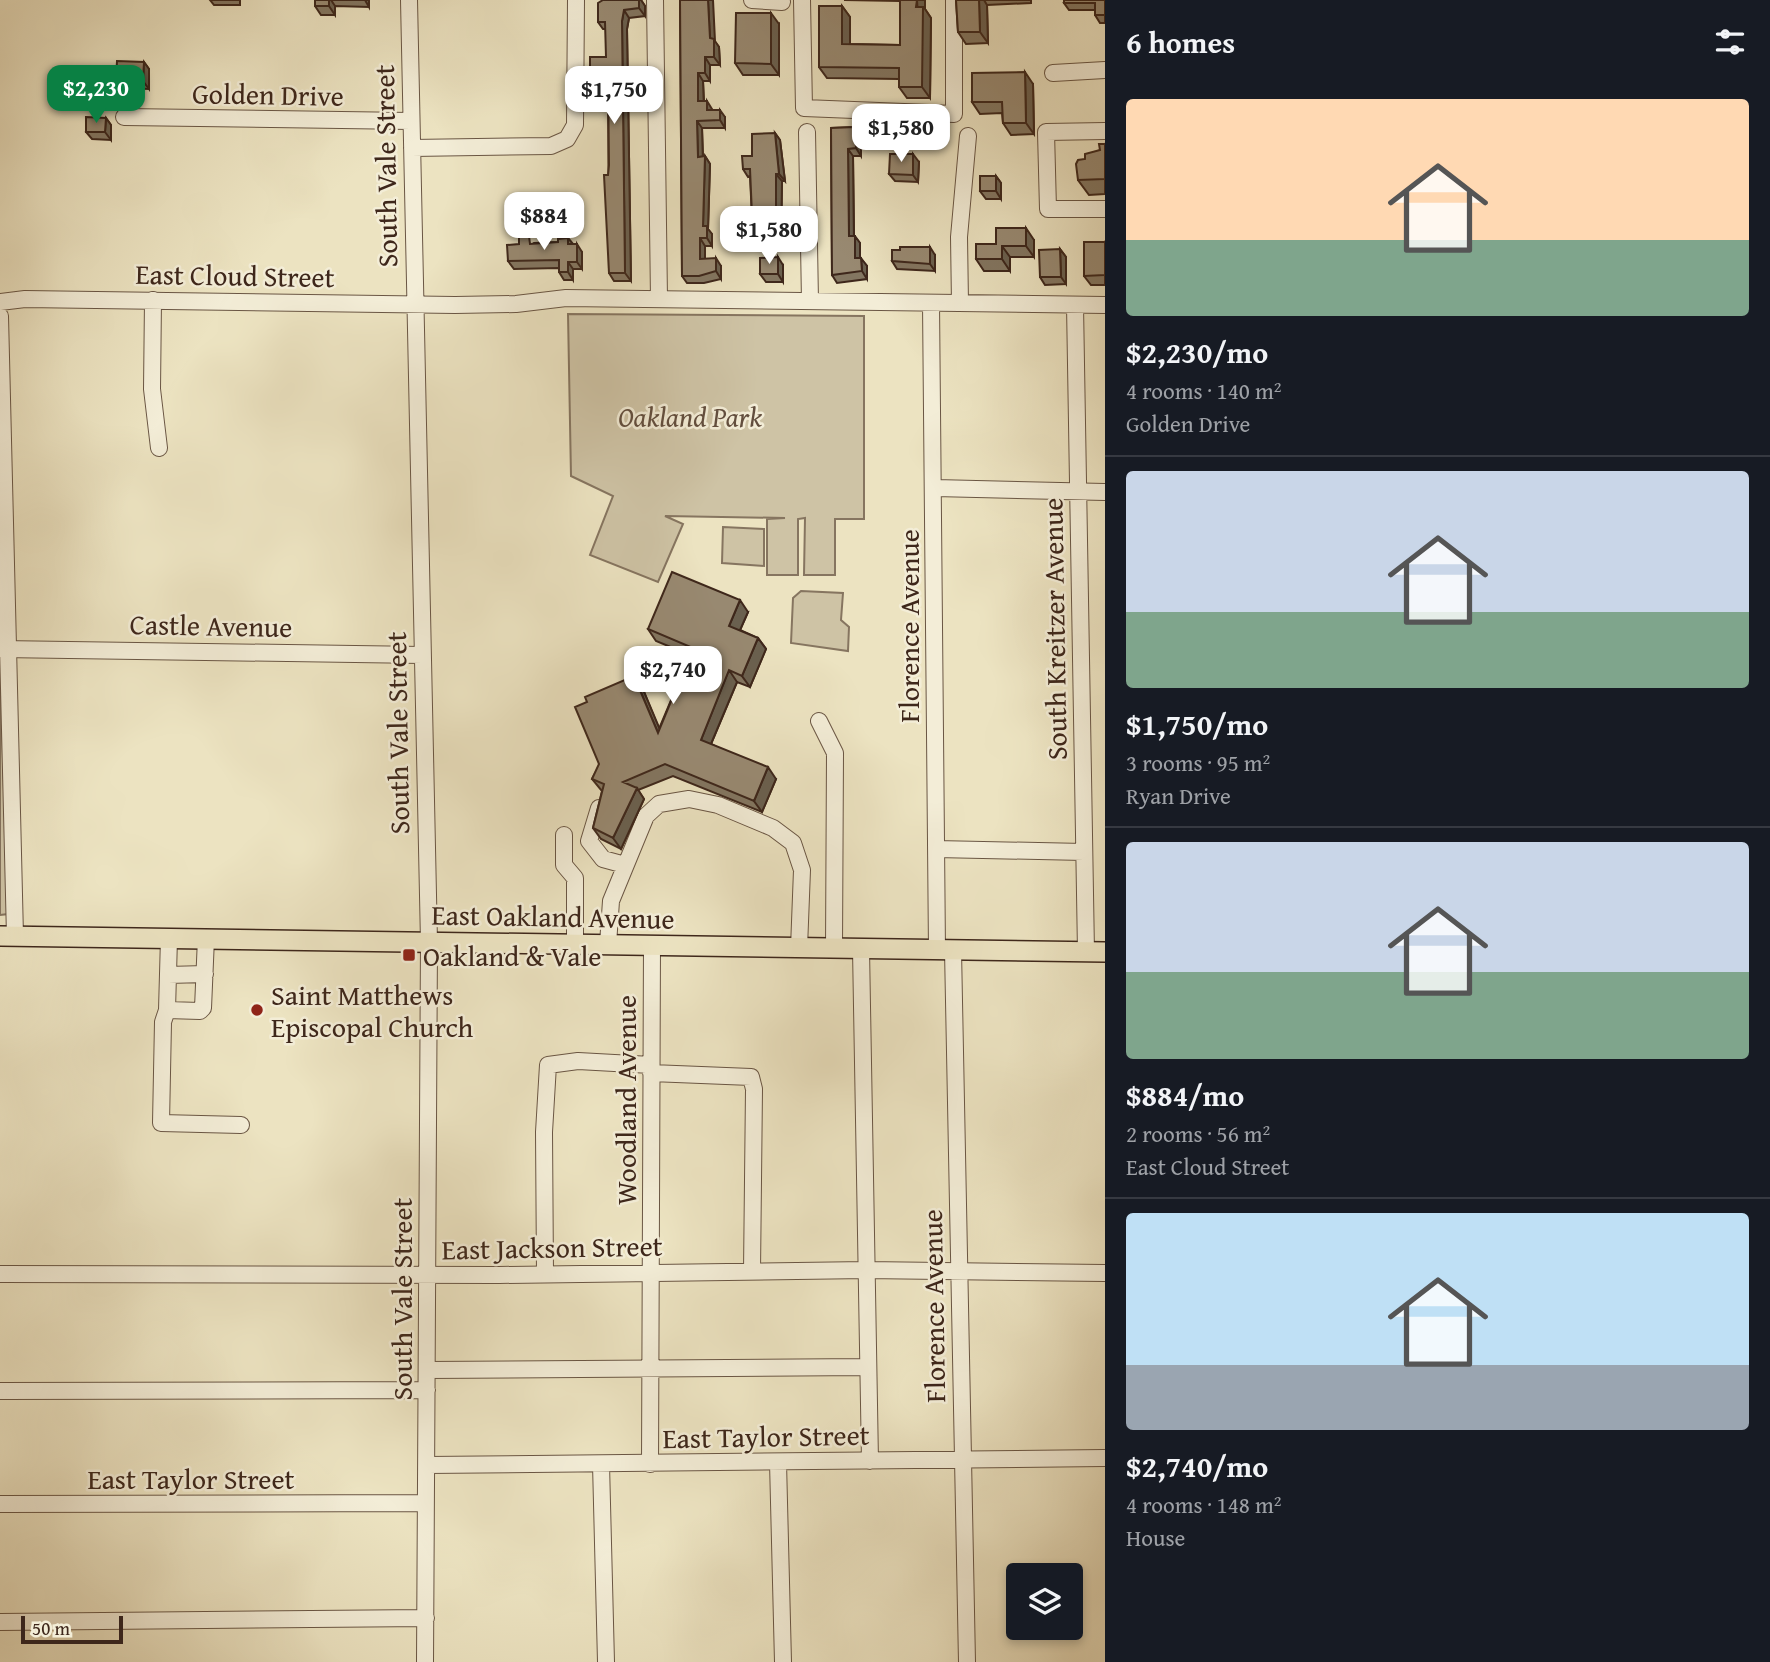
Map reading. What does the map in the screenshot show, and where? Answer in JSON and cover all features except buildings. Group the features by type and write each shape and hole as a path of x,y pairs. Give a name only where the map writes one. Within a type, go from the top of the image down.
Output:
{"main road":[{"name":"East Oakland Avenue","path":"7,936 1095,952"}],"street":[{"name":"South Vale Street","path":"409,0 429,942 429,1275 425,1503"},
{"path":"412,148 551,146 567,139 575,125 576,0"},
{"path":"654,0 659,299"},
{"path":"752,0 782,2"},
{"path":"802,0 804,108 954,114 954,0"},
{"path":"1053,73 1105,70"},
{"name":"Golden Drive","path":"124,117 411,121"},
{"path":"1105,131 1046,132 1048,209 1105,209"},
{"path":"807,132 810,301"},
{"path":"968,136 959,237 960,303 1105,306"},
{"name":"East Cloud Street","path":"0,302 25,299 516,304 566,298 960,303"},
{"path":"153,300 152,389 159,448"},
{"name":"Florence Avenue","path":"932,303 936,849 945,950 960,1271 967,1662"},
{"name":"South Kreitzer Avenue","path":"1075,305 1084,852 1095,952"},
{"path":"0,316 7,936"},
{"path":"935,488 1105,492"},
{"name":"Castle Avenue","path":"5,649 422,655"},
{"path":"819,721 835,753 834,948"},
{"path":"608,944 611,901 646,816 650,810 670,801 699,800 773,828 793,844 802,866 799,948"},
{"path":"600,806 589,841 603,859 625,865"},
{"path":"564,835 564,865 575,878 575,944"},
{"path":"936,849 1084,852"},
{"path":"169,938 167,1010 163,1021 161,1123 241,1125"},
{"path":"167,1010 200,1011 203,1008 206,938"},
{"name":"Woodland Avenue","path":"650,1464 652,945"},
{"path":"861,949 870,1461"},
{"path":"168,975 205,974"},
{"path":"545,1274 544,1132 548,1065 578,1061 751,1077 754,1089 752,1271"},
{"name":"East Jackson Street","path":"0,1275 429,1275 866,1270 1105,1273"},
{"path":"427,1370 867,1367"},
{"path":"0,1391 427,1390"},
{"name":"East Taylor Street","path":"427,1465 1105,1458"},
{"path":"778,1462 783,1662"},
{"path":"601,1464 606,1662"},
{"path":"425,1503 425,1662"},
{"name":"East Taylor Street","path":"0,1504 425,1503"},
{"path":"0,1622 426,1618"}],"green space":[{"name":"Oakland Park","path":"568,314 864,316 864,519 835,519 835,575 804,575 805,518 798,519 798,575 767,575 767,519 785,518 665,516 683,524 658,582 590,555 613,496 571,476"},
{"path":"723,527 764,529 764,566 722,563"},
{"path":"801,591 843,593 841,620 849,627 848,651 791,643 793,598"},
{"path":"0,664 8,914 0,915"}],"place":[{"name":"Oakland & Vale","path":"409,955"},
{"name":"Saint Matthews Episcopal Church","path":"257,1010"}]}
